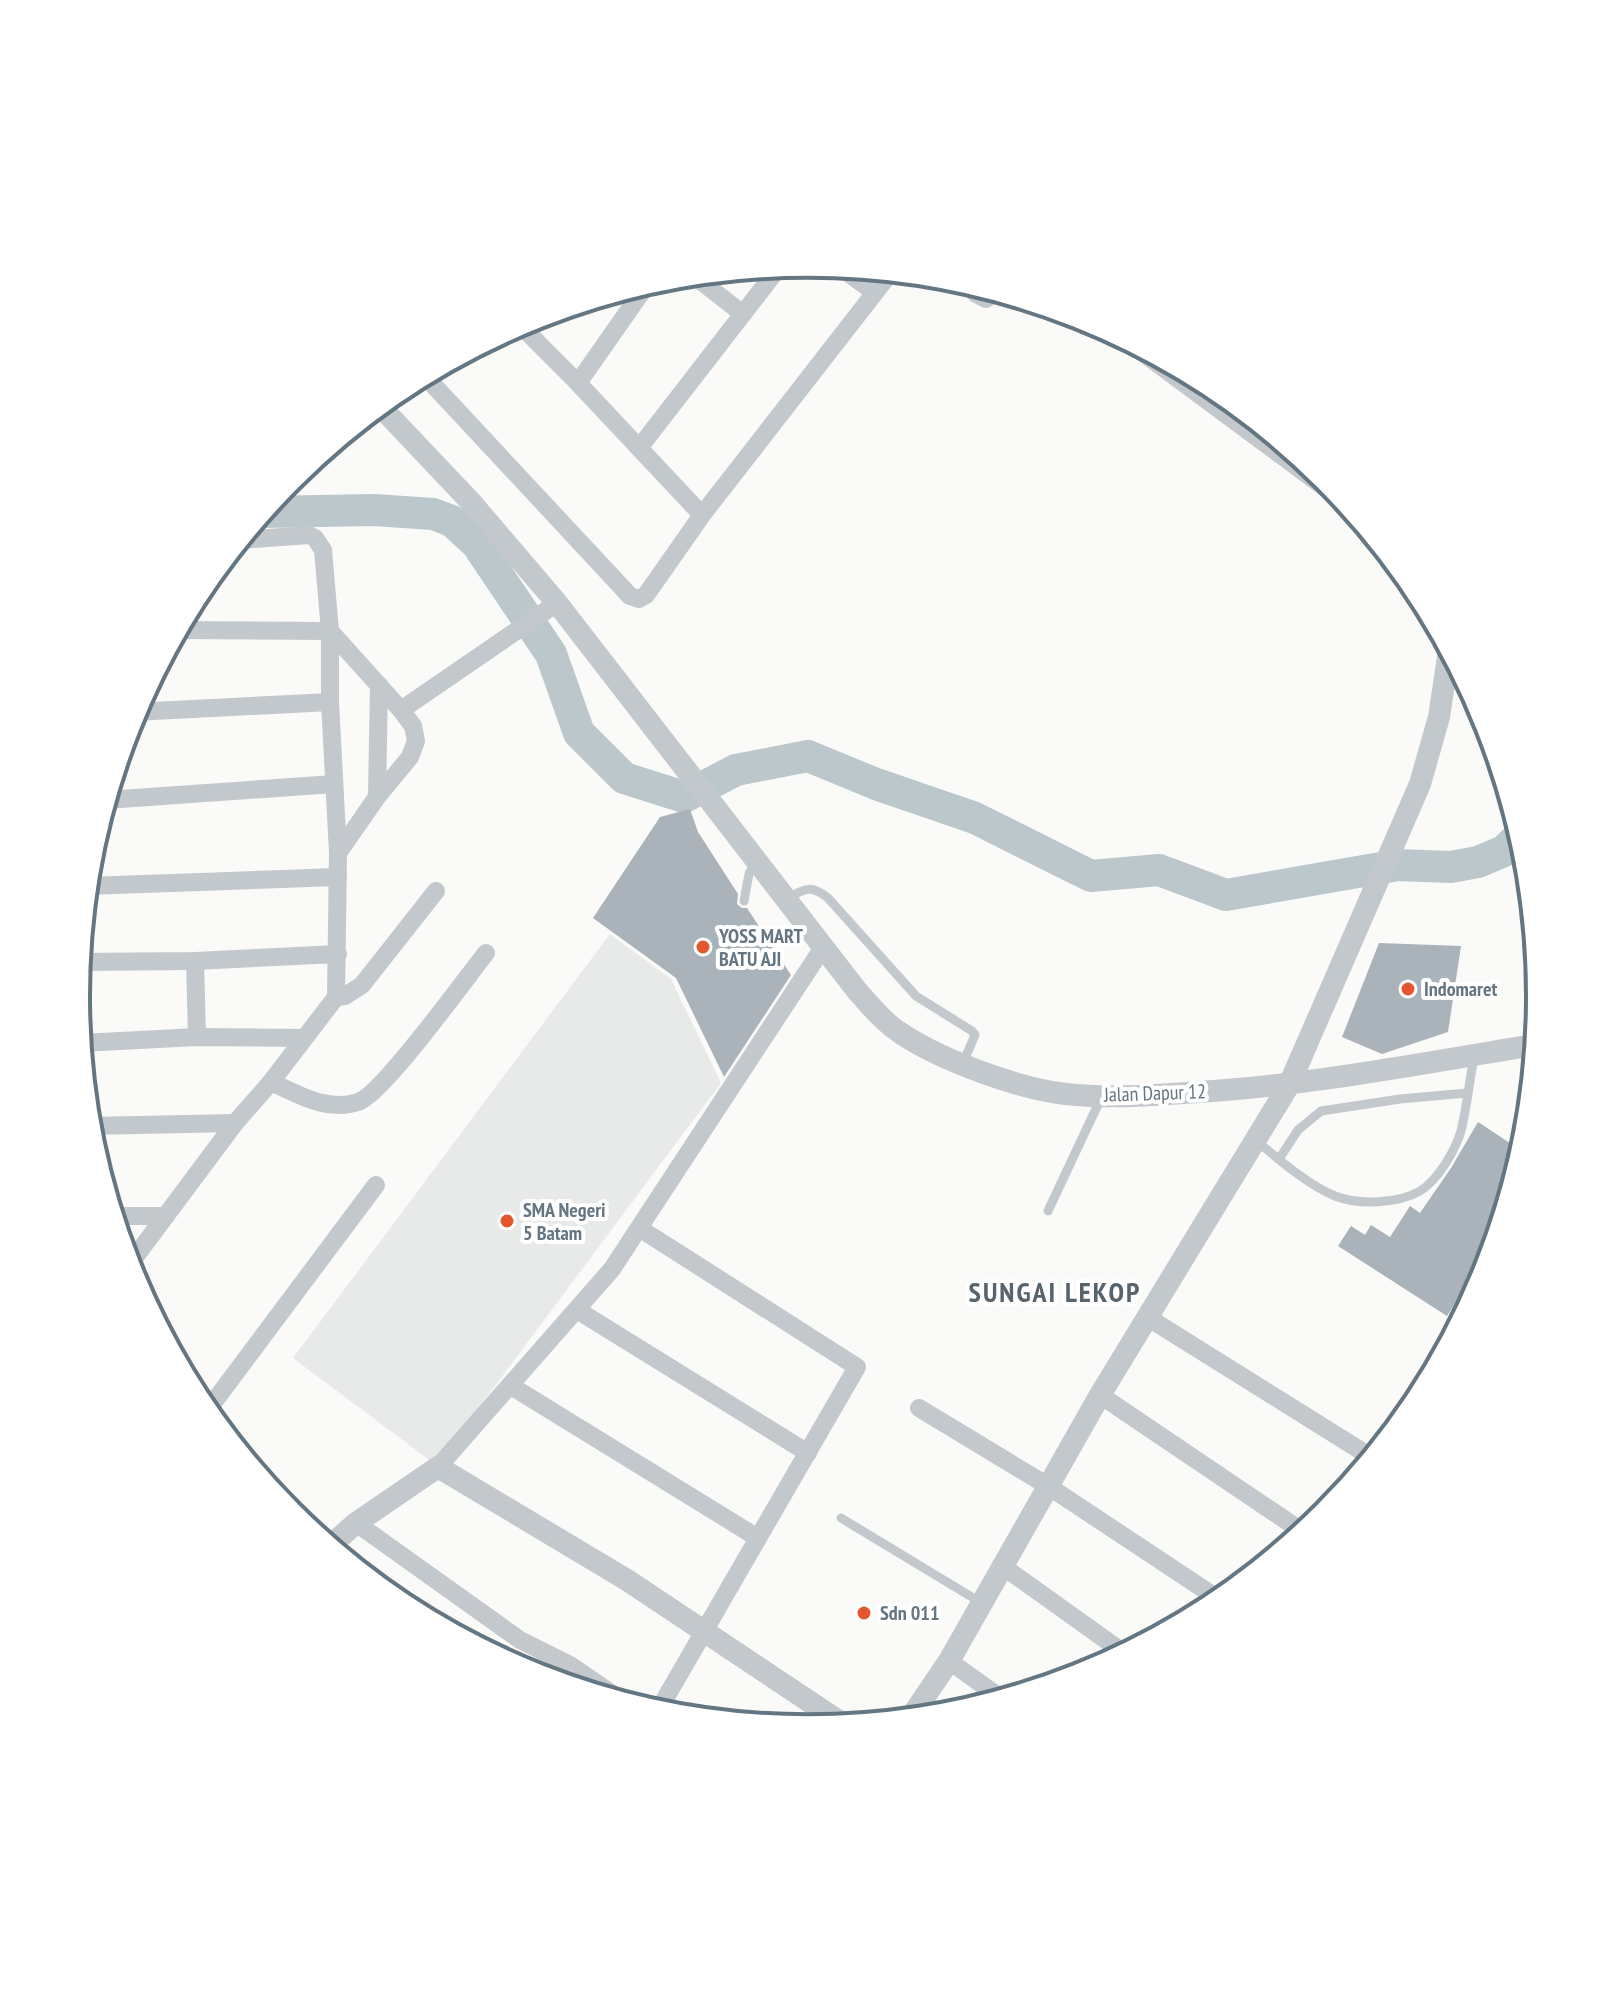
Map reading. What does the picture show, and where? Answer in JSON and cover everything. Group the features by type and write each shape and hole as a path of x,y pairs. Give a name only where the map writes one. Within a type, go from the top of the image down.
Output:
{"street":[{"path":"639,448 770,279"},
{"path":"857,279 874,292"},
{"path":"433,384 634,598 646,595 702,515 883,282"},
{"path":"706,285 743,314"},
{"path":"578,383 637,298"},
{"path":"529,334 702,515"},
{"name":"Jalan Dapur 12","path":"388,414 470,501 551,606 674,751 879,1016 902,1034 962,1064 1014,1082 1067,1094 1144,1096 1289,1085 1524,1047"},
{"path":"138,1253 235,1123 271,1082 336,997 338,853 330,702 330,631 323,550 309,535 254,539"},
{"path":"401,710 551,606"},
{"path":"190,630 330,631 401,710 416,733 414,750 338,853"},
{"path":"920,1704 983,1604 1001,1565 1100,1395 1289,1085 1420,784 1439,717 1446,667"},
{"path":"377,797 379,685"},
{"path":"149,711 330,702"},
{"path":"117,799 334,784"},
{"path":"99,886 338,877"},
{"path":"336,997 345,996 362,985 436,891"},
{"path":"339,1538 438,1467 612,1269 824,946"},
{"path":"271,1082 312,1102 330,1105 363,1101 384,1082 486,953"},
{"path":"91,962 195,961 338,954"},
{"path":"195,961 197,1037"},
{"path":"92,1042 197,1037 303,1038"},
{"path":"102,1126 235,1123"},
{"path":"215,1400 376,1185"},
{"path":"125,1216 166,1216"},
{"path":"639,1228 857,1367 665,1699"},
{"path":"577,1310 808,1453"},
{"path":"1147,1317 1362,1452"},
{"path":"511,1386 758,1538"},
{"path":"1100,1395 1292,1525"},
{"path":"919,1408 1048,1486 1207,1592"},
{"path":"438,1467 627,1580 827,1713"},
{"path":"356,1523 520,1640 591,1679"},
{"path":"1001,1565 1113,1645"},
{"path":"949,1661 990,1690"}],"lane":[{"path":"744,901 749,874 757,858"},
{"path":"788,898 806,888 816,888 916,996 972,1031 974,1041 962,1064"},
{"path":"1255,1140 1320,1188 1338,1197 1359,1201 1410,1195 1420,1191 1435,1176 1449,1157 1460,1133 1474,1054"},
{"path":"1279,1159 1298,1130 1321,1111 1467,1093"},
{"path":"1048,1211 1103,1095"},
{"path":"841,1518 983,1604"}],"shaded area":[{"name":"SMA Negeri 5 Batam","path":"610,934 671,979 721,1083 436,1465 293,1358"}],"building":[{"name":"YOSS MART BATU AJI","path":"690,809 698,832 738,894 737,904 747,908 791,975 724,1077 676,978 593,918 660,817"},
{"name":"Indomaret","path":"1379,943 1461,946 1448,1032 1382,1054 1342,1037"},
{"path":"1478,1122 1510,1143 1488,1226 1459,1298 1447,1316 1338,1246 1351,1226 1365,1235 1371,1225 1390,1237 1410,1206 1420,1213"}],"waterway":[{"path":"278,512 374,510 433,514 452,521 477,544 551,654 579,733 624,778 684,797 736,770 808,756 876,784 975,818 1091,876 1159,870 1226,895 1398,865 1451,867 1478,862 1510,845"}],"place":[{"name":"YOSS MART BATU AJI","path":"703,947"},
{"name":"Indomaret","path":"1408,989"},
{"name":"SMA Negeri 5 Batam","path":"507,1221"},
{"name":"Sdn 011","path":"864,1613"}],"district":[{"name":"SUNGAI LEKOP","path":"1055,1292"}]}
